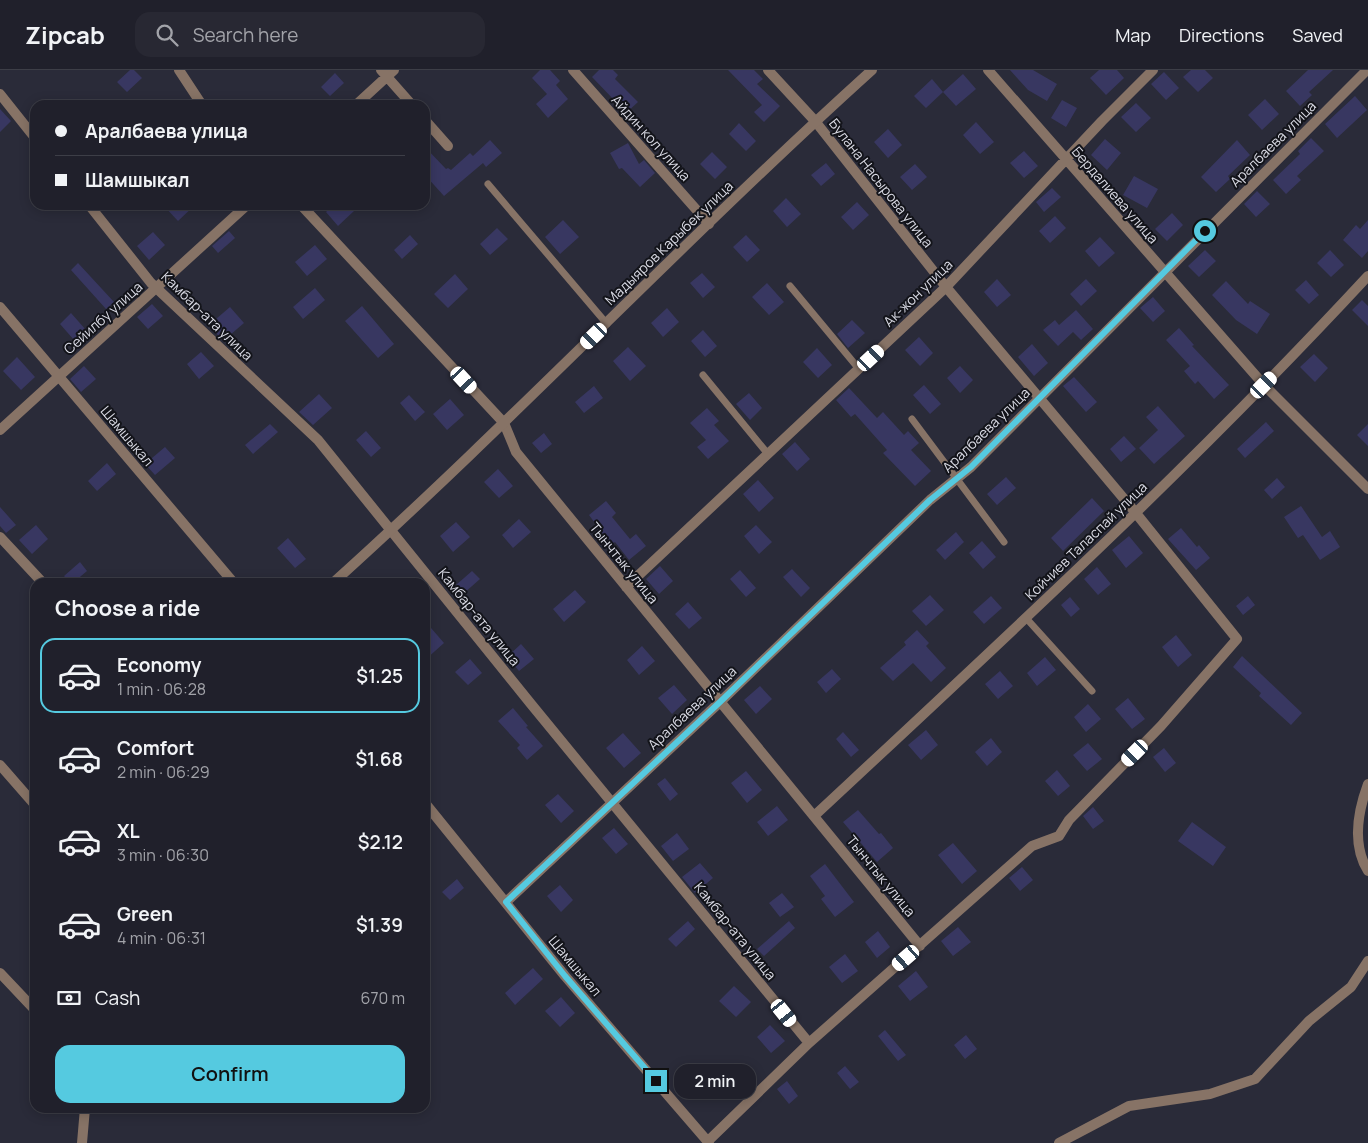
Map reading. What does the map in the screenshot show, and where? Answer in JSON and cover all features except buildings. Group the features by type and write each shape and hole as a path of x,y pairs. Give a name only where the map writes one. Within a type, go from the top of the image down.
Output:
{"street":[{"path":"179,70 199,100"},
{"name":"Айдин кол улица","path":"573,70 709,224"},
{"name":"Булана Насырова улица","path":"768,70 815,121 946,287 1135,512 1237,639 1162,726 1069,820 1059,836 1032,846 920,946"},
{"name":"Мадыяров Карыбек улица","path":"338,578 504,424 815,121 872,70"},
{"name":"Бердалиева улица","path":"988,70 1264,385 1368,489"},
{"name":"Ак-жон улица","path":"626,587 946,287 1153,70"},
{"name":"Аралбаева улица","path":"506,902 720,702 930,500 971,467 1367,70"},
{"path":"361,100 388,72 408,100"},
{"path":"0,94 30,132"},
{"path":"430,126 448,146"},
{"name":"Камбар-ата улица","path":"93,210 156,287 318,440 429,578"},
{"name":"Сейилбу улица","path":"0,430 241,210"},
{"name":"Тынчтык улица","path":"306,210 504,424 516,452 920,946"},
{"name":"Койчиев Таласпай улица","path":"814,816 1026,618 1135,512 1296,354 1368,276"},
{"name":"Шамшыкал","path":"0,307 230,578"},
{"path":"0,537 38,578"},
{"name":"Камбар-ата улица","path":"430,579 809,1043"},
{"path":"0,765 30,799"},
{"path":"1368,784 1361,802 1358,844 1368,871"},
{"name":"Шамшыкал","path":"430,809 565,976 708,1142"},
{"path":"708,1142 809,1043 920,946"},
{"path":"1059,1143 1129,1106 1210,1094 1255,1079 1309,1021 1351,987 1368,961"},
{"path":"0,974 30,1005"},
{"path":"82,1143 85,1113"}],"lane":[{"path":"488,184 607,324"},
{"path":"790,286 859,369"},
{"path":"704,376 768,454"},
{"path":"912,419 1004,542"},
{"path":"1026,618 1092,690"}],"route":[{"path":"656,1081 565,976 506,902 720,702 930,500 971,467 1205,231"}]}
